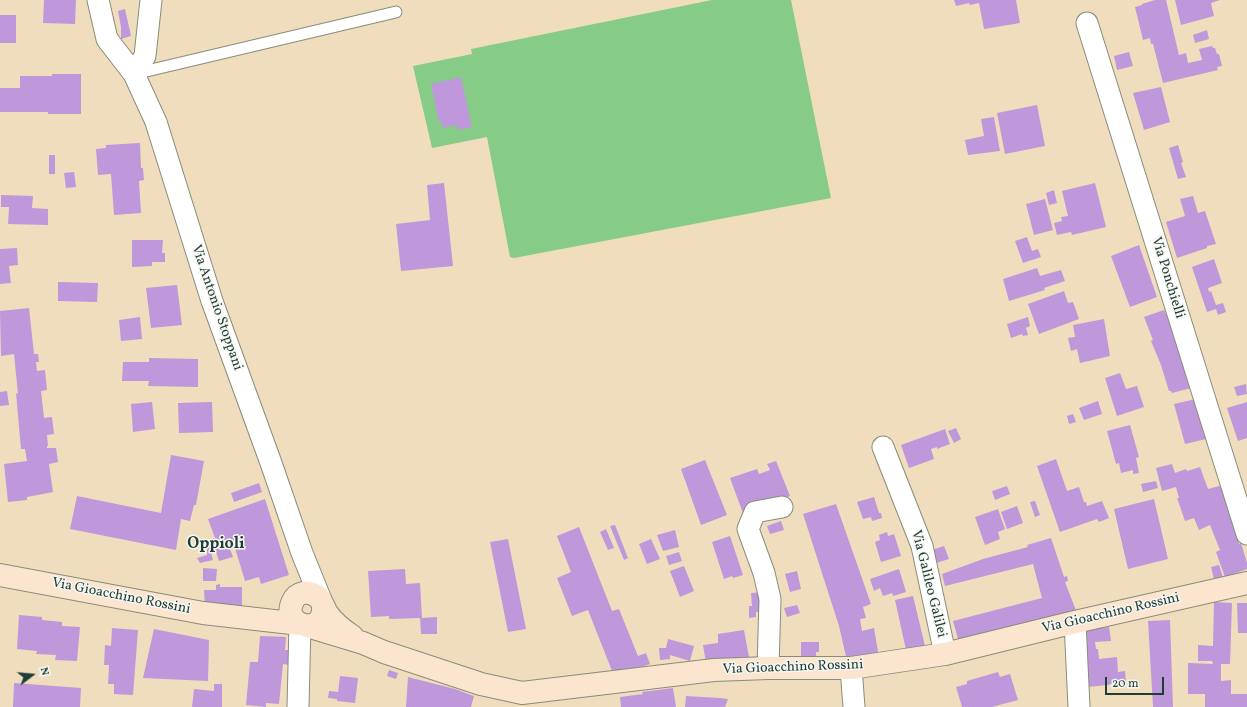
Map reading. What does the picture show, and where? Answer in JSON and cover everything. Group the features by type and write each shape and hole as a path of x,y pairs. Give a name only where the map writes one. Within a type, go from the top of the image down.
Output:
{"main road":[{"name":"Via Gioacchino Rossini","path":"0,575 203,613 242,618"},
{"name":"Via Gioacchino Rossini","path":"363,643 384,652 481,684 522,700 714,670 768,668 851,668 945,654 1075,622 1247,583"},
{"path":"242,618 251,618 279,610 298,595 308,593 317,596 328,614 345,632 363,643"},
{"path":"294,599 291,606 292,616 302,624 317,622 320,619 323,614 322,602"},
{"path":"242,618 302,624 363,643"}],"street":[{"name":"Via Antonio Stoppani","path":"98,0 107,39 134,74 156,122 212,301 298,542"},
{"path":"134,74 145,56 151,0"},
{"name":"Via Ponchielli","path":"1088,22 1247,534"},
{"name":"Via Galileo Galilei","path":"883,447 922,546 945,654"},
{"path":"768,668 770,599 764,573 748,530 755,512 782,506"},
{"path":"294,599 301,573 298,542"},
{"path":"298,542 322,602"},
{"path":"1075,622 1079,707"},
{"path":"298,707 302,624"},
{"path":"851,668 854,707"}],"lane":[{"path":"134,74 396,12"}],"green space":[{"path":"712,0 791,0 831,198 514,258 510,257 487,137 432,148 413,66 472,54 471,49"}],"building":[{"path":"44,0 76,0 75,24 43,23"},
{"path":"954,0 1016,0 1020,23 984,29 979,3 970,5 969,3 956,6"},
{"path":"1155,0 1166,0 1179,55 1186,53 1188,63 1202,60 1199,49 1212,46 1215,48 1217,54 1219,54 1222,66 1217,67 1218,70 1163,83 1153,44 1151,44 1150,38 1143,40 1135,7"},
{"path":"1175,0 1220,0 1211,3 1214,16 1181,25"},
{"path":"125,9 131,36 121,39 121,27 118,11"},
{"path":"0,15 16,15 16,43 0,43"},
{"path":"1207,30 1209,39 1195,43 1193,35"},
{"path":"1129,52 1133,66 1117,70 1114,56"},
{"path":"52,74 81,74 81,114 0,112 0,88 20,88 20,76 52,76"},
{"path":"461,77 472,127 458,130 457,125 443,128 442,122 439,123 431,84"},
{"path":"1161,87 1170,122 1144,130 1133,93"},
{"path":"1037,105 1045,146 1005,154 997,113"},
{"path":"994,117 1000,151 968,155 965,140 984,136 981,119"},
{"path":"140,143 141,168 143,168 144,180 139,181 141,213 114,215 111,174 98,175 96,149 106,148 106,145"},
{"path":"1178,145 1183,162 1181,163 1186,177 1178,179 1169,148"},
{"path":"49,155 55,155 55,174 49,174"},
{"path":"74,172 76,187 66,188 64,173"},
{"path":"444,183 453,266 401,271 396,224 430,220 427,185"},
{"path":"1095,183 1106,227 1072,235 1071,232 1057,235 1054,223 1062,221 1061,217 1068,216 1062,191"},
{"path":"1054,190 1057,203 1049,205 1046,193"},
{"path":"1,195 33,196 32,208 48,209 48,225 8,224 9,207 1,207"},
{"path":"1193,196 1198,213 1205,211 1216,244 1177,258 1166,222 1185,216 1180,199"},
{"path":"1045,199 1053,230 1034,235 1026,204"},
{"path":"1027,237 1032,251 1038,249 1041,257 1023,263 1015,241"},
{"path":"132,240 163,240 162,253 165,253 165,262 152,262 152,266 132,267"},
{"path":"1139,245 1157,297 1130,307 1111,256"},
{"path":"17,248 18,265 9,266 11,283 0,284 0,249"},
{"path":"1214,259 1222,283 1208,288 1209,292 1211,291 1216,305 1223,303 1226,312 1218,315 1216,309 1207,312 1192,267"},
{"path":"1037,268 1040,276 1061,270 1065,281 1044,288 1045,290 1009,301 1003,279"},
{"path":"58,282 98,283 97,302 58,301"},
{"path":"177,285 182,325 151,328 146,288"},
{"path":"1064,291 1068,303 1073,302 1079,319 1039,334 1028,304"},
{"path":"29,308 34,354 38,354 39,362 36,362 37,371 45,370 47,390 41,391 44,418 52,417 54,434 47,435 47,448 56,448 58,462 49,464 53,492 27,497 27,500 8,502 4,464 27,461 25,449 21,449 14,354 1,356 0,311"},
{"path":"1164,310 1186,357 1191,388 1172,393 1169,391 1144,317"},
{"path":"140,317 142,339 121,341 119,320"},
{"path":"1028,317 1030,326 1026,328 1028,335 1023,336 1022,334 1011,338 1007,324"},
{"path":"1104,319 1110,356 1080,363 1077,349 1071,351 1068,338 1075,337 1073,325"},
{"path":"149,358 198,359 198,387 148,386 149,381 122,381 123,362 149,362"},
{"path":"1120,373 1126,389 1137,386 1144,407 1117,416 1105,378"},
{"path":"1246,384 1247,394 1237,396 1234,387"},
{"path":"7,391 9,405 0,406 0,392"},
{"path":"1196,399 1206,439 1185,444 1174,404"},
{"path":"1098,401 1102,414 1084,420 1079,408"},
{"path":"152,402 155,429 133,432 131,404"},
{"path":"212,402 213,432 179,433 178,403"},
{"path":"1247,402 1247,438 1238,441 1227,408"},
{"path":"1073,414 1076,422 1069,424 1067,416"},
{"path":"1130,425 1139,457 1136,458 1139,473 1133,474 1133,470 1121,473 1119,463 1116,464 1107,431"},
{"path":"956,428 961,439 954,443 948,431"},
{"path":"945,429 950,444 937,449 937,447 931,449 934,459 909,468 901,445"},
{"path":"171,455 204,461 196,505 194,505 190,521 181,519 176,550 70,529 77,496 161,513"},
{"path":"1056,459 1067,491 1079,487 1084,502 1086,502 1087,506 1102,501 1109,518 1099,522 1097,519 1060,532 1037,466"},
{"path":"705,460 727,515 701,525 681,469"},
{"path":"776,461 790,496 744,516 730,478 757,469 759,474 770,470 767,464"},
{"path":"1172,464 1175,473 1186,469 1187,471 1200,467 1208,489 1223,485 1239,544 1241,543 1247,563 1247,569 1225,577 1216,552 1220,550 1210,525 1199,530 1194,518 1185,521 1177,498 1179,498 1176,487 1162,491 1156,468"},
{"path":"1156,481 1158,488 1143,492 1141,484"},
{"path":"259,483 262,492 234,502 231,493"},
{"path":"1007,486 1010,494 995,500 992,491"},
{"path":"874,497 882,518 872,521 871,517 863,519 857,502"},
{"path":"265,499 289,575 261,584 259,577 245,581 235,548 230,549 233,557 219,561 216,552 211,553 213,560 200,563 197,558 207,555 207,541 215,538 208,519"},
{"path":"1154,499 1168,559 1128,569 1114,509"},
{"path":"1035,501 1040,515 1035,517 1030,502"},
{"path":"836,504 871,604 863,607 866,618 860,619 862,631 874,628 879,657 847,661 839,626 803,514"},
{"path":"1017,506 1023,523 1007,529 1001,512"},
{"path":"998,509 1005,529 998,532 1000,539 985,545 975,517"},
{"path":"781,521 784,530 770,534 767,526"},
{"path":"615,525 628,558 624,560 610,526"},
{"path":"579,527 612,611 619,609 638,656 646,653 650,664 614,676 588,610 572,616 557,578 571,572 557,536"},
{"path":"606,529 614,548 608,550 600,532"},
{"path":"675,530 679,547 663,551 657,535"},
{"path":"887,532 888,536 894,534 901,556 881,562 875,542 880,540 879,535"},
{"path":"730,536 743,575 733,578 732,576 724,579 712,542"},
{"path":"1051,538 1064,577 1067,576 1068,581 1065,582 1077,613 960,646 953,621 1042,598 1033,564 945,586 942,574 983,559 1028,547 1027,545"},
{"path":"508,539 526,629 508,632 490,542"},
{"path":"651,539 660,559 647,564 639,544"},
{"path":"944,546 949,559 936,563 932,550"},
{"path":"679,552 682,561 669,565 666,556"},
{"path":"1219,565 1223,577 1214,579 1211,567"},
{"path":"684,566 694,591 680,597 670,571"},
{"path":"203,568 217,569 216,581 203,581"},
{"path":"405,569 406,584 420,583 422,618 437,617 437,634 421,634 420,618 389,619 389,616 371,617 368,571"},
{"path":"899,569 906,592 893,596 892,593 883,596 880,588 874,591 870,579"},
{"path":"797,571 801,589 790,592 785,574"},
{"path":"220,584 220,587 242,587 242,607 205,606 204,590 216,590 216,585"},
{"path":"764,592 765,611 756,612 756,617 749,618 749,606 752,606 751,593"},
{"path":"913,596 925,646 906,650 895,600"},
{"path":"1214,602 1232,603 1230,664 1221,664 1221,681 1231,680 1231,694 1247,694 1247,707 1205,707 1205,694 1188,694 1188,663 1213,664 1212,661 1198,661 1198,645 1213,646"},
{"path":"1237,603 1247,603 1247,633 1238,633"},
{"path":"797,605 800,613 787,617 784,608"},
{"path":"19,615 42,617 42,620 62,622 62,626 80,627 77,661 55,660 56,655 36,654 37,651 17,649"},
{"path":"1170,620 1173,707 1153,707 1148,621"},
{"path":"1109,627 1111,641 1095,642 1096,649 1098,649 1099,659 1117,657 1118,672 1125,671 1126,683 1088,687 1082,630"},
{"path":"112,628 138,630 133,695 114,694 114,684 108,684 109,665 104,665 105,645 111,646"},
{"path":"154,629 209,640 208,681 143,678"},
{"path":"744,630 749,657 722,662 706,663 703,645 718,643 718,634"},
{"path":"260,636 286,637 285,650 291,650 290,665 283,664 279,704 266,703 266,707 246,705 250,662 258,662"},
{"path":"668,639 694,646 690,661 670,655 670,659 660,660 659,648 666,648"},
{"path":"801,642 819,642 819,652 816,652 816,659 801,659"},
{"path":"389,670 398,673 396,679 387,676"},
{"path":"998,672 1000,677 1010,674 1018,700 992,707 962,707 956,687 967,684 967,681"},
{"path":"340,676 358,678 355,703 337,701 337,699 328,698 329,691 338,692"},
{"path":"408,677 455,689 474,696 471,707 406,707"},
{"path":"14,683 81,688 80,707 13,707"},
{"path":"214,684 222,684 222,707 192,707 194,689 214,691"},
{"path":"673,688 676,707 621,707 620,697 643,694 642,692"},
{"path":"686,696 728,699 725,707 685,707"}],"district":[{"name":"Oppioli","path":"216,545"}]}
